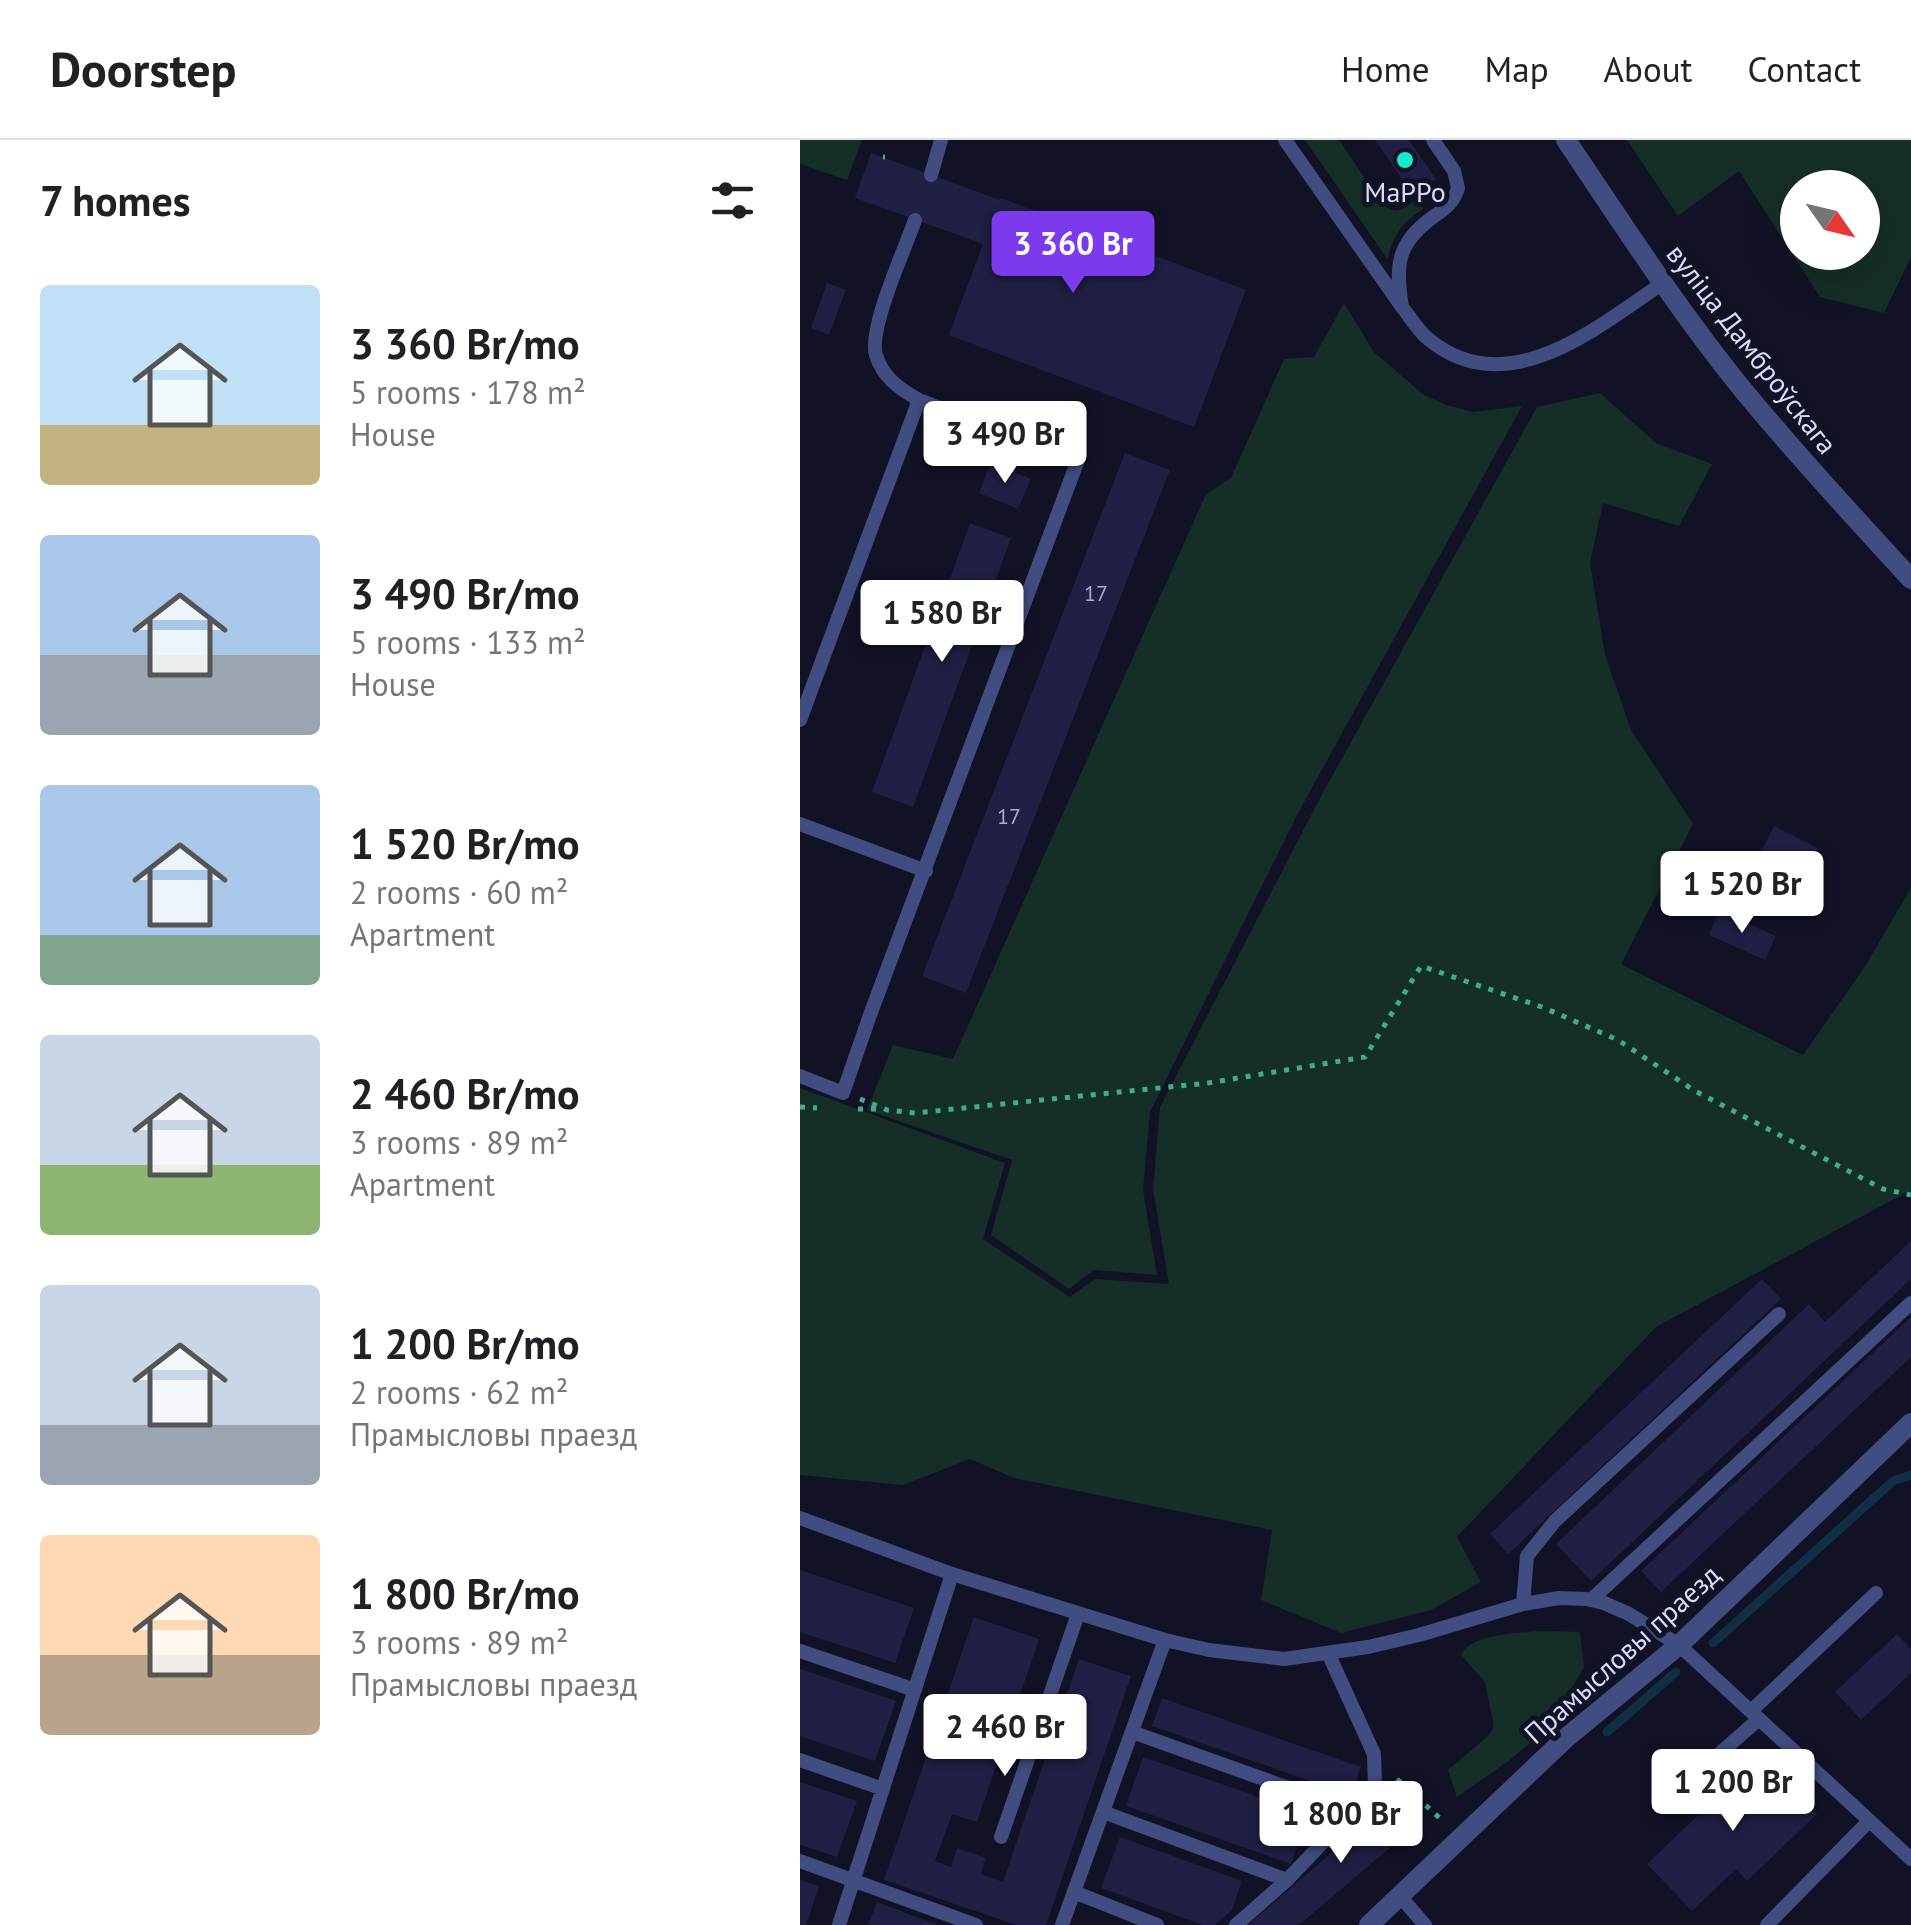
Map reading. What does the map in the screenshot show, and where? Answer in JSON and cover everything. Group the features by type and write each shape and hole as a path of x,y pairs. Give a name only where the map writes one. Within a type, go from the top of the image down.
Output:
{"street":[{"name":"вуліца Дамброўскага","path":"1566,140 1663,284 1742,388 1911,579"},
{"name":"Прамысловы праезд","path":"1369,1925 1566,1738 1679,1644 1911,1423"}],"lane":[{"path":"932,175 941,140"},
{"path":"1285,140 1423,335 1470,361 1506,365 1534,359 1564,346 1663,284"},
{"path":"1402,306 1398,272 1406,242 1420,226 1448,206 1458,188 1454,171 1433,140"},
{"path":"800,1076 843,1093 1078,460 919,400 884,372 874,353 875,330 915,220"},
{"path":"800,720 919,400"},
{"path":"800,824 926,871"},
{"path":"1592,1600 1911,1303"},
{"path":"1523,1604 1528,1556 1555,1521 1779,1314"},
{"path":"800,1518 952,1574 1165,1640 1284,1660 1368,1647 1523,1604 1559,1598 1604,1603 1679,1644 1911,1859"},
{"path":"839,1925 952,1574"},
{"path":"1663,1803 1876,1592"},
{"path":"1000,1838 1078,1614"},
{"path":"1062,1925 1165,1640"},
{"path":"800,1651 915,1690"},
{"path":"1236,1925 1288,1880 1375,1784 1374,1754 1328,1653"},
{"path":"1132,1732 1353,1810"},
{"path":"800,1760 883,1789"},
{"path":"1103,1812 1288,1880"},
{"path":"1767,1925 1869,1820"},
{"path":"800,1862 976,1925"},
{"path":"1074,1892 1157,1925"},
{"path":"1400,1896 1426,1925"}],"path":[{"path":"843,1093 887,1110 916,1113 1208,1083 1365,1057 1421,966 1542,1007 1618,1040 1695,1091 1883,1190 1911,1195"},
{"path":"1403,1783 1461,1838"}],"green space":[{"path":"800,140 862,140 847,180 800,164"},
{"path":"1305,140 1339,140 1389,209 1400,210 1421,201 1423,209 1399,231 1388,260"},
{"path":"1627,140 1911,140 1911,257 1884,313 1820,297 1803,270 1880,270 1880,170 1780,170 1780,235 1739,171 1678,216"},
{"path":"1344,303 1374,352 1424,395 1473,412 1522,406 1297,815 1150,1112 1143,1190 1157,1275 1094,1270 1069,1289 991,1235 1012,1160 867,1110 893,1045 953,1059 1206,494 1231,478 1284,359 1314,357"},
{"path":"1600,393 1656,443 1712,464 1679,526 1603,503 1590,563 1605,655 1631,730 1693,824 1621,964 1803,1055 1864,968 1911,888 1911,1190 1656,1327 1457,1537 1481,1582 1431,1610 1341,1633 1261,1600 1272,1530 1014,1478 970,1459 903,1485 800,1475 800,1088 1005,1163 983,1239 1070,1297 1095,1279 1169,1284 1153,1189 1160,1107 1320,798 1537,407"},
{"path":"1540,1631 1580,1632 1584,1667 1566,1699 1536,1738 1457,1797 1448,1770 1488,1736 1494,1726 1485,1682 1461,1655 1466,1648 1485,1639"}],"building":[{"name":"МаРРо","path":"1375,140 1409,140 1436,179 1413,195"},
{"path":"871,153 1246,290 1194,427 949,335 983,244 855,198"},
{"path":"827,283 846,290 829,335 811,328"},
{"path":"1125,453 1170,470 966,993 922,976"},
{"path":"991,462 1031,479 1018,509 979,493"},
{"path":"970,523 1011,538 913,807 872,792"},
{"path":"1774,826 1818,848 1801,882 1757,860"},
{"path":"1719,911 1776,936 1765,960 1709,935"},
{"path":"1911,1241 1911,1279 1591,1581 1556,1544 1809,1304 1825,1322"},
{"path":"1762,1279 1781,1299 1508,1554 1490,1534"},
{"path":"1911,1317 1911,1357 1661,1592 1641,1571"},
{"path":"800,1570 914,1608 895,1663 800,1632"},
{"path":"974,1617 1039,1639 977,1822 952,1814 935,1861 951,1867 957,1848 986,1858 981,1874 1003,1882 1079,1659 1131,1676 1046,1925 1017,1925 884,1880"},
{"path":"1897,1634 1911,1649 1911,1673 1861,1720 1835,1692"},
{"path":"800,1669 896,1701 875,1761 800,1736"},
{"path":"1162,1698 1361,1767 1351,1795 1152,1726"},
{"path":"1761,1755 1817,1814 1747,1881 1736,1869 1692,1911 1647,1864"},
{"path":"1143,1757 1308,1814 1291,1864 1126,1806"},
{"path":"800,1782 857,1801 837,1857 800,1845"},
{"path":"1398,1795 1420,1822 1299,1925 1248,1925"},
{"path":"1120,1837 1242,1881 1232,1910 1215,1925 1203,1925 1101,1888"},
{"path":"800,1880 819,1886 806,1925 800,1925"},
{"path":"877,1902 938,1925 868,1925"}],"waterway":[{"path":"1713,1643 1893,1481 1911,1475"},
{"path":"1607,1732 1676,1672"}],"place":[{"name":"МаРРо","path":"1405,160"}]}
